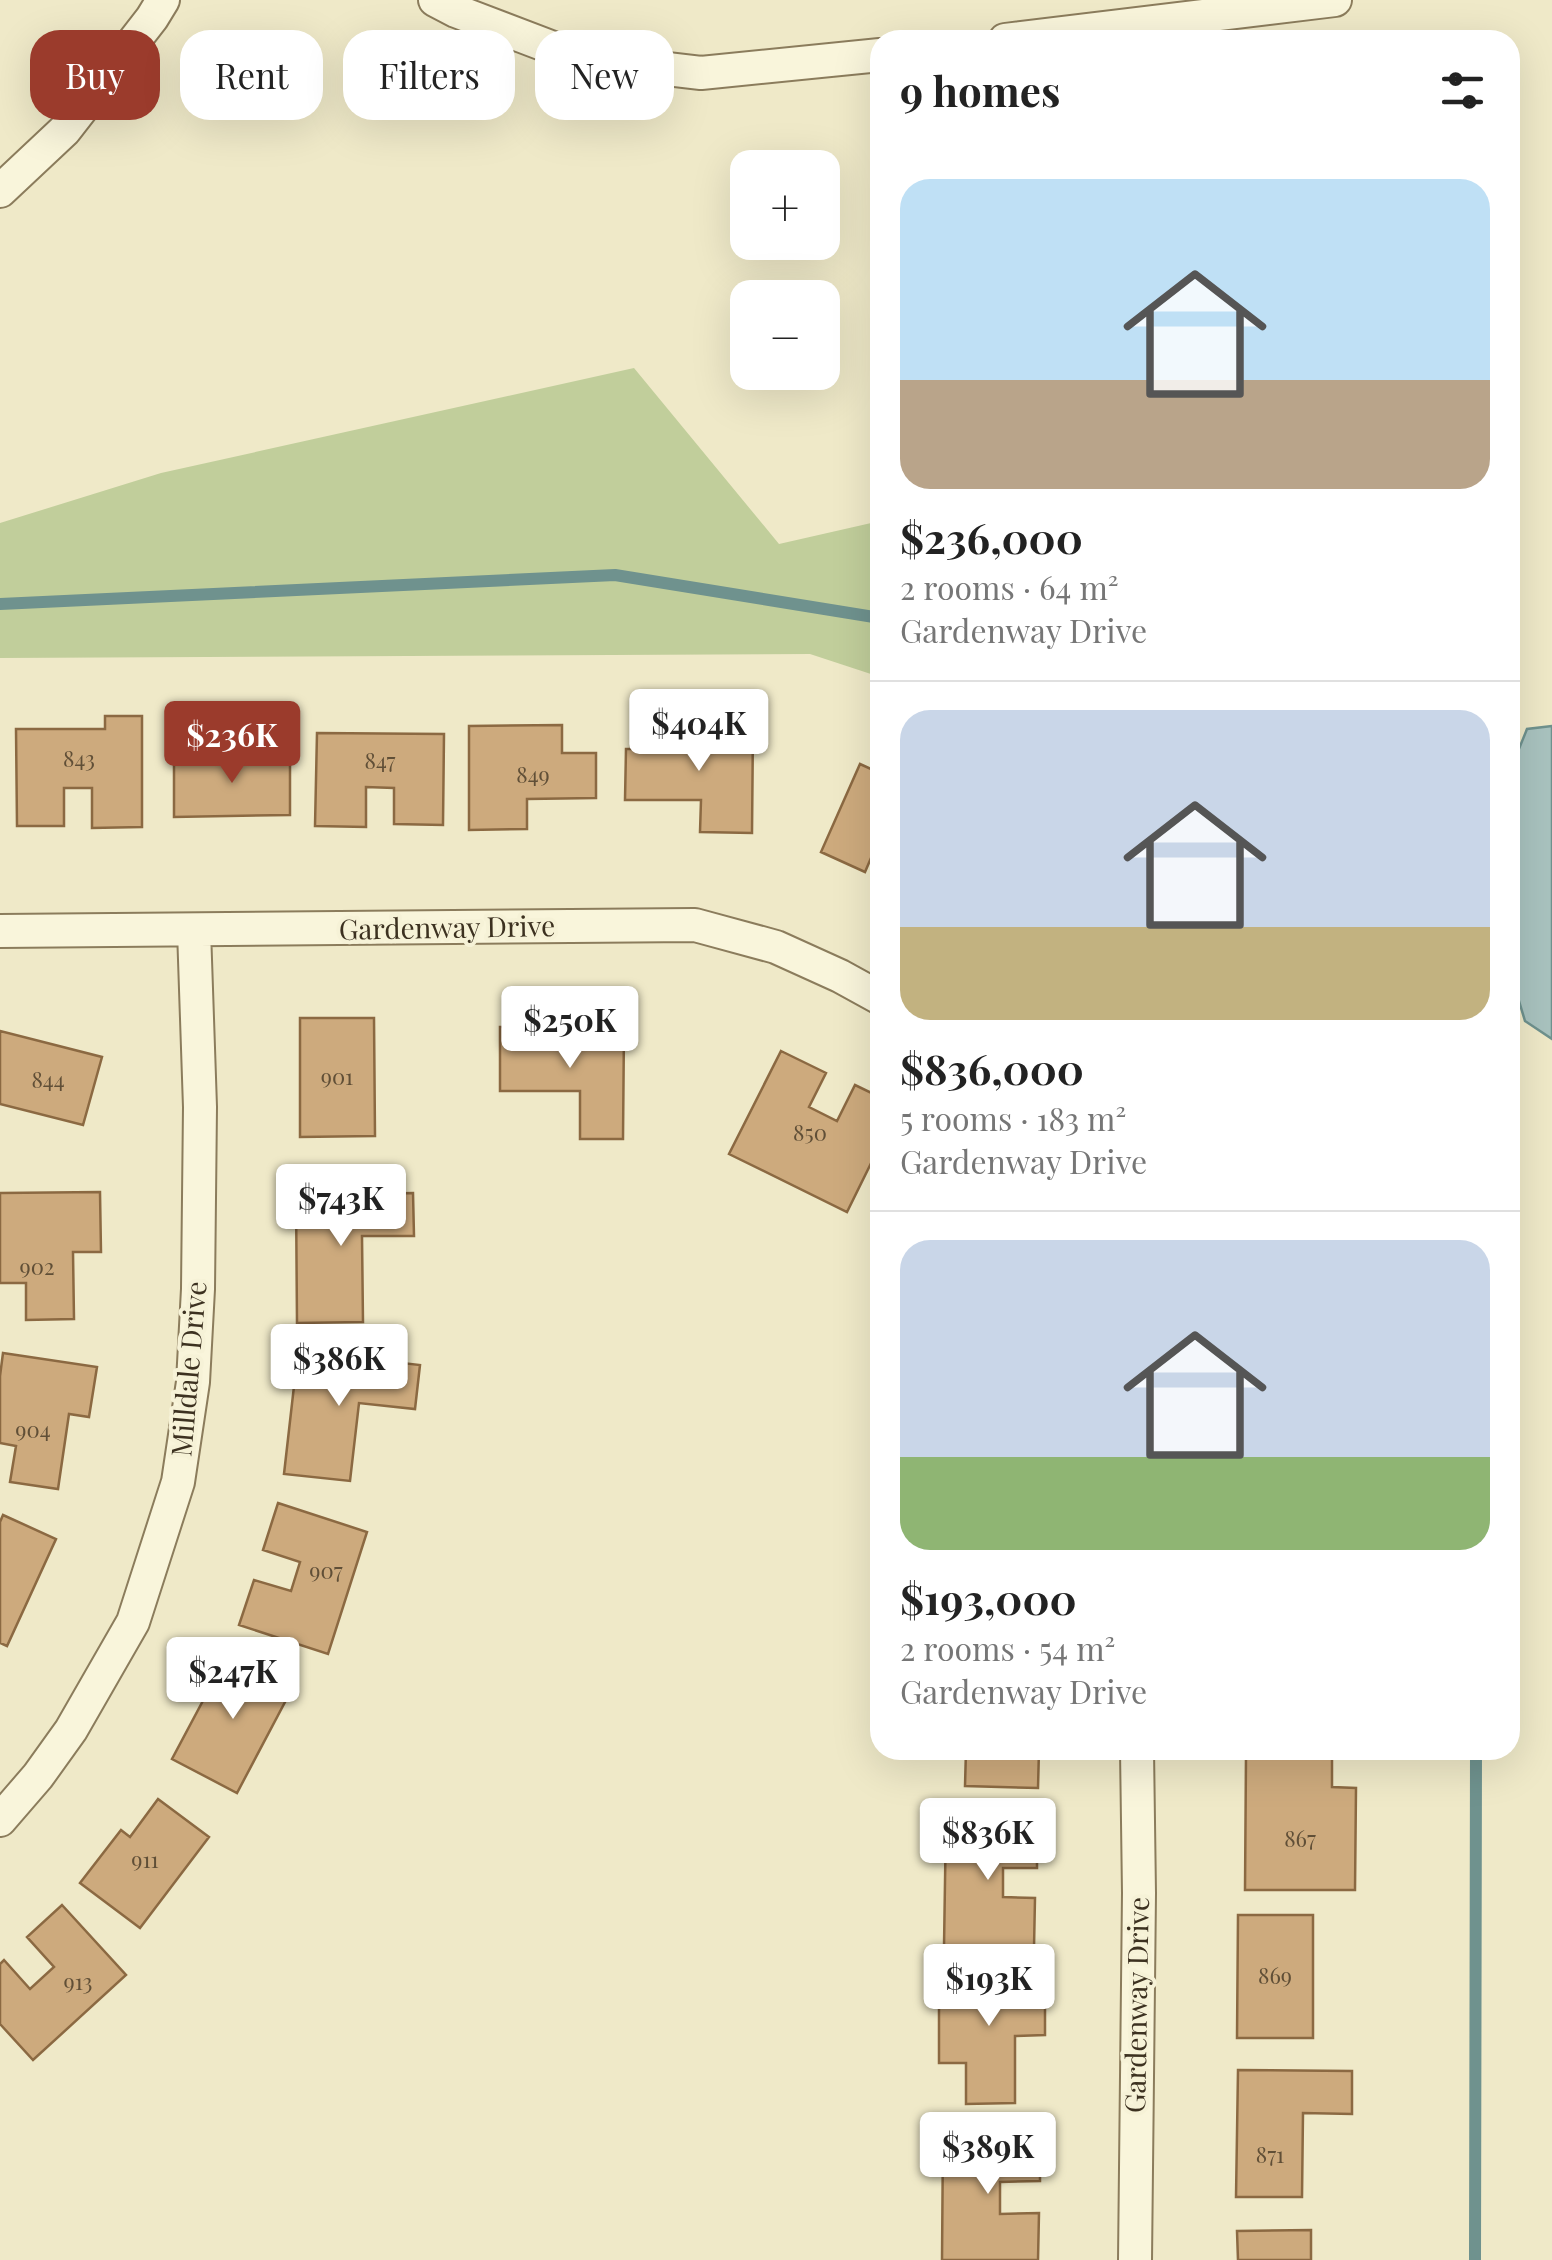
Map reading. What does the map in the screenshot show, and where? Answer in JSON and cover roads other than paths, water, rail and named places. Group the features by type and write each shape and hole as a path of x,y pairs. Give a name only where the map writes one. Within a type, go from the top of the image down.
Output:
{"street":[{"path":"0,190 65,130 164,0"},
{"path":"435,0 582,59 701,73 870,56"},
{"path":"1087,30 1334,0"},
{"name":"Gardenway Drive","path":"0,931 695,925 776,947 870,992"},
{"name":"Milldale Drive","path":"0,1820 71,1730 133,1622 178,1482 193,1382 198,1289 200,1107 194,930"},
{"name":"Gardenway Drive","path":"1135,2260 1138,1760"}],"water":[{"path":"1552,726 1552,1039 1525,1021 1520,1004 1520,746 1527,729"}],"waterway":[{"path":"0,604 615,575 870,616"},
{"path":"1475,2260 1476,1760"}]}
